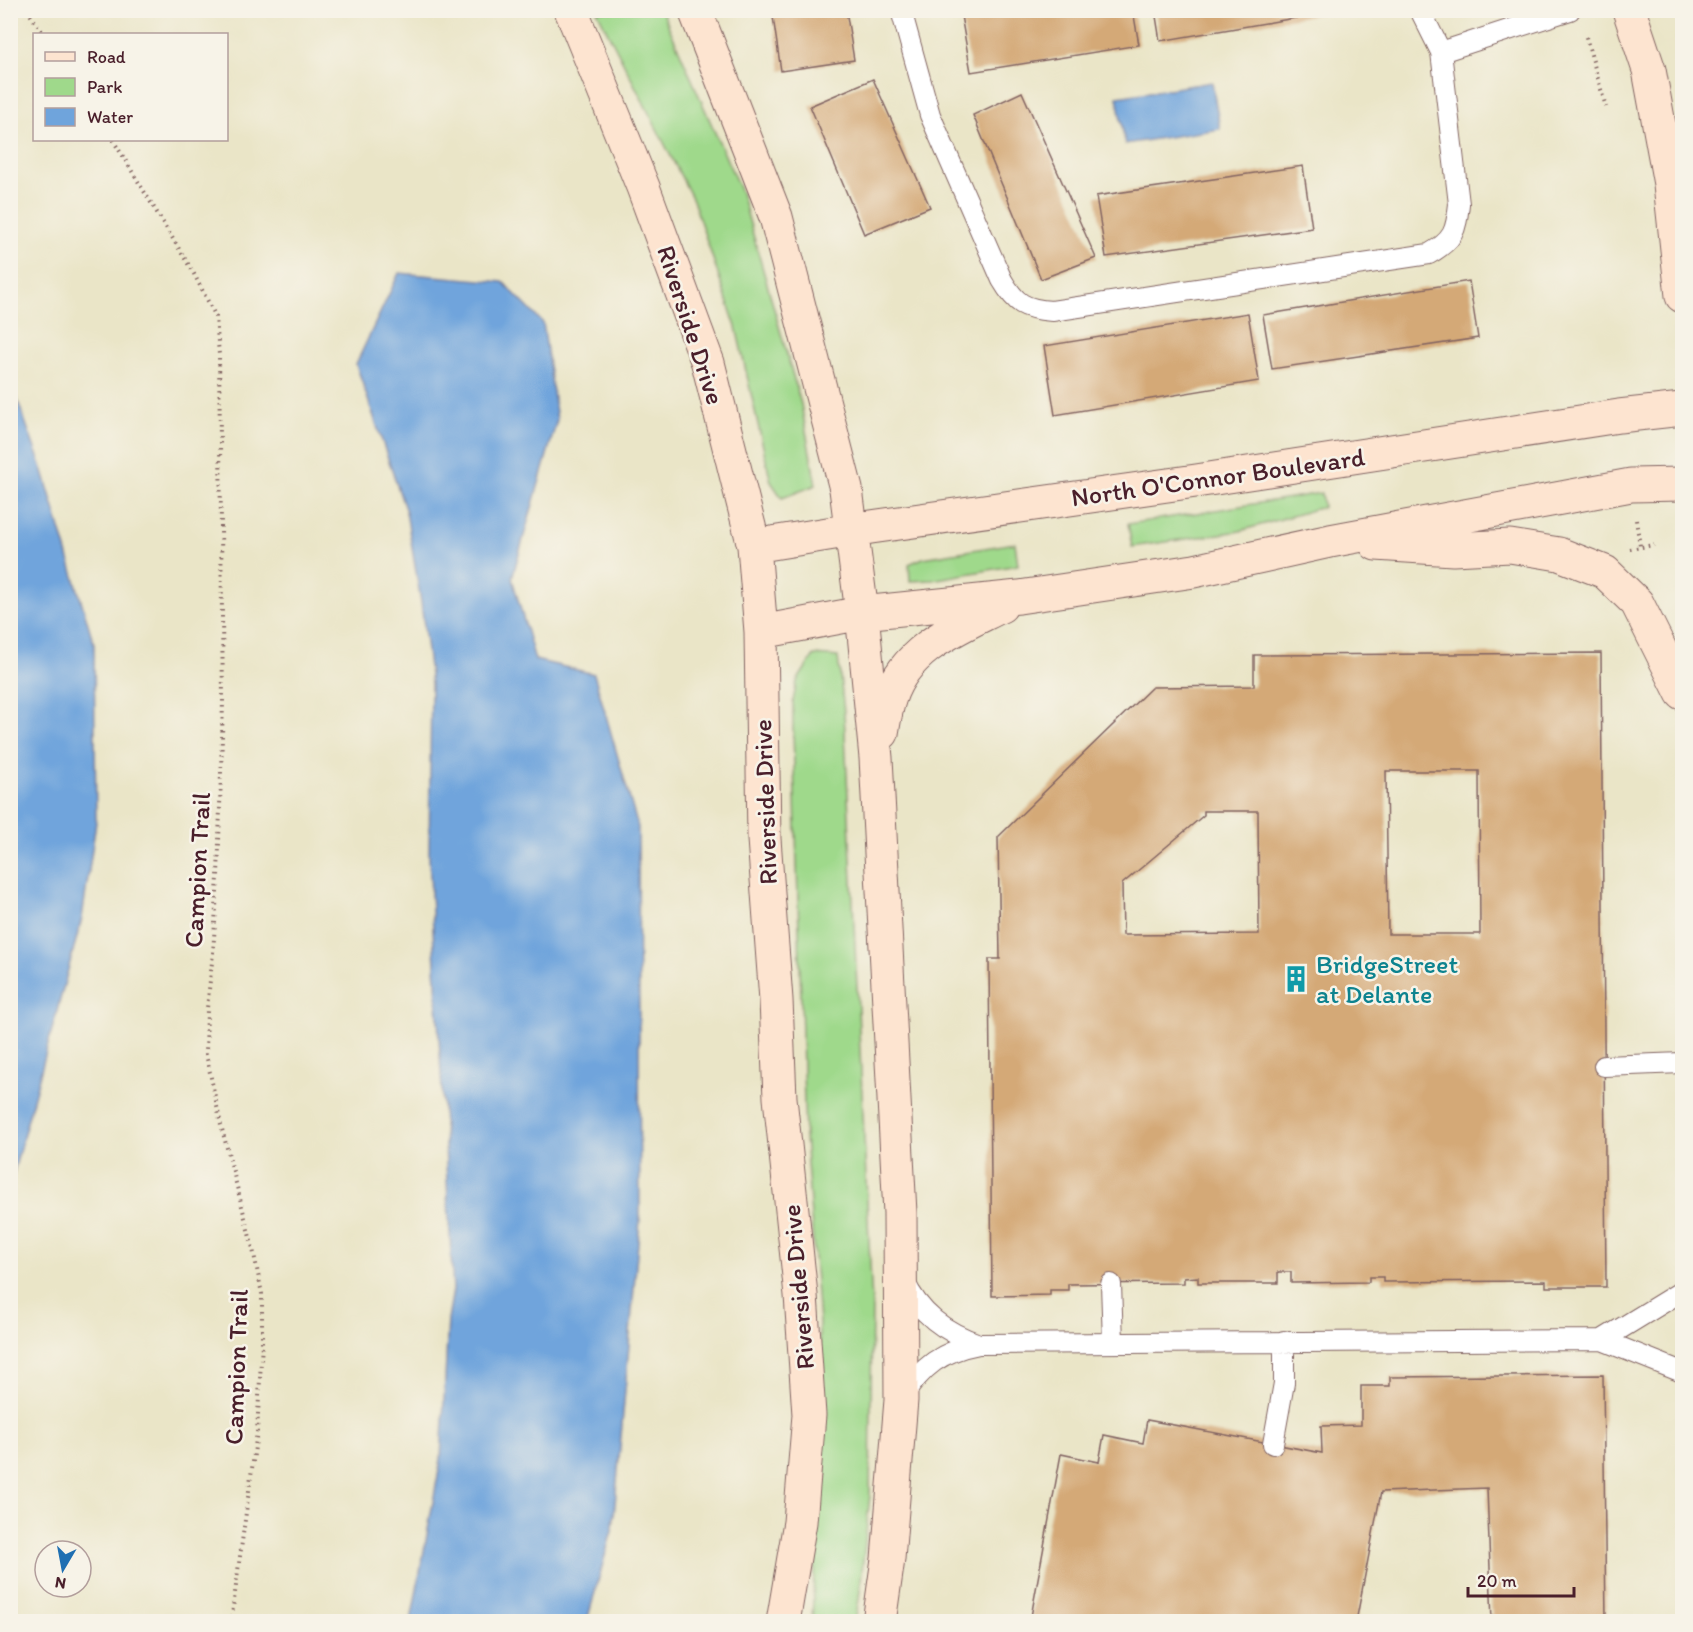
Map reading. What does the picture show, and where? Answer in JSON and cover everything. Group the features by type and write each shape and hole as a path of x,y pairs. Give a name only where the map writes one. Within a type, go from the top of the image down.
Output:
{"main road":[{"name":"Riverside Drive","path":"571,10 643,187 708,363 754,546 761,632 764,839 776,1000 780,1098 801,1295 809,1415 800,1522 783,1622"},
{"path":"695,10 776,217 846,489 853,530 876,758 900,1213 901,1400 888,1559 879,1622"},
{"path":"1629,10 1649,70 1670,184 1683,296"},
{"name":"North O'Connor Boulevard","path":"754,546 1619,416 1683,409"},
{"path":"761,632 862,613 1018,597 1194,571 1330,541 1631,485 1683,484"},
{"path":"1330,541 1453,549 1510,546 1559,554 1605,572 1637,603 1683,693"},
{"path":"876,758 890,696 910,662 939,637 1018,597"}],"lane":[{"path":"901,10 930,116 1002,280 1014,299 1034,310 1052,312 1429,254 1445,245 1452,236 1457,223 1459,204 1442,52 1420,10"},
{"path":"1442,52 1570,10"},
{"path":"1604,1066 1683,1062"},
{"path":"900,1272 909,1293 940,1326 979,1344"},
{"path":"1111,1284 1113,1342"},
{"path":"1602,1340 1683,1291"},
{"path":"901,1400 913,1380 929,1364 961,1347 979,1344 1602,1340 1683,1372"},
{"path":"1273,1444 1284,1383 1284,1341"}],"path":[{"path":"27,10 43,33"},
{"path":"1586,37 1606,107"},
{"name":"Campion Trail","path":"114,141 193,272 216,316 219,355 223,702 218,877 207,1008 206,1054 262,1294 257,1432 231,1622"},
{"path":"1635,515 1640,546 1654,545"}],"green space":[{"path":"597,11 662,11 741,192 801,404 816,485 782,498 771,482 736,327 693,200"},
{"path":"1321,493 1323,507 1240,531 1132,547 1128,524"},
{"path":"1015,543 1018,565 932,580 910,581 909,564 923,558"},
{"path":"814,655 838,657 844,712 872,1305 870,1495 855,1621 812,1621 820,1441 819,1322 805,1136 793,701 797,681"}],"water":[{"path":"1212,82 1220,129 1125,144 1117,97"},
{"path":"399,273 503,282 543,323 557,420 512,578 535,660 594,674 638,827 640,1220 613,1527 587,1621 411,1621 441,1459 448,1319 453,1290 429,857 431,684 421,602 406,512 356,364"},
{"path":"11,382 43,471 94,644 96,822 82,918 11,1182"}],"building":[{"path":"772,10 846,10 854,60 781,71"},
{"path":"960,10 1133,10 1139,45 971,72"},
{"path":"1155,10 1330,10 1330,12 1160,41"},
{"path":"873,79 930,207 864,234 810,106"},
{"path":"1022,92 1096,258 1041,279 973,115"},
{"path":"1303,166 1312,228 1106,257 1096,196"},
{"path":"1469,281 1478,338 1272,369 1263,315"},
{"path":"1248,313 1259,381 1055,415 1044,346"},
{"name":"BridgeStreet at Delante","path":"1601,653 1606,1287 1546,1287 1546,1281 1383,1282 1383,1277 1369,1277 1369,1282 1291,1283 1291,1272 1278,1272 1278,1283 1198,1283 1198,1277 1184,1278 1184,1283 1068,1284 1068,1290 1050,1290 1050,1295 992,1296 989,959 1000,959 998,837 1152,687 1254,686 1254,655","holes":["1386,771 1479,771 1480,934 1388,934","1204,811 1258,811 1259,934 1123,935 1122,884 1204,815"]},
{"path":"1603,1375 1606,1622 1492,1622 1487,1488 1381,1492 1356,1622 1030,1622 1061,1454 1099,1462 1104,1435 1143,1443 1147,1420 1322,1453 1321,1426 1361,1425 1361,1386 1390,1386 1390,1377"}],"tram line":[{"path":"1679,10 1682,19"}],"place":[{"name":"BridgeStreet at Delante","path":"1296,979"}]}
